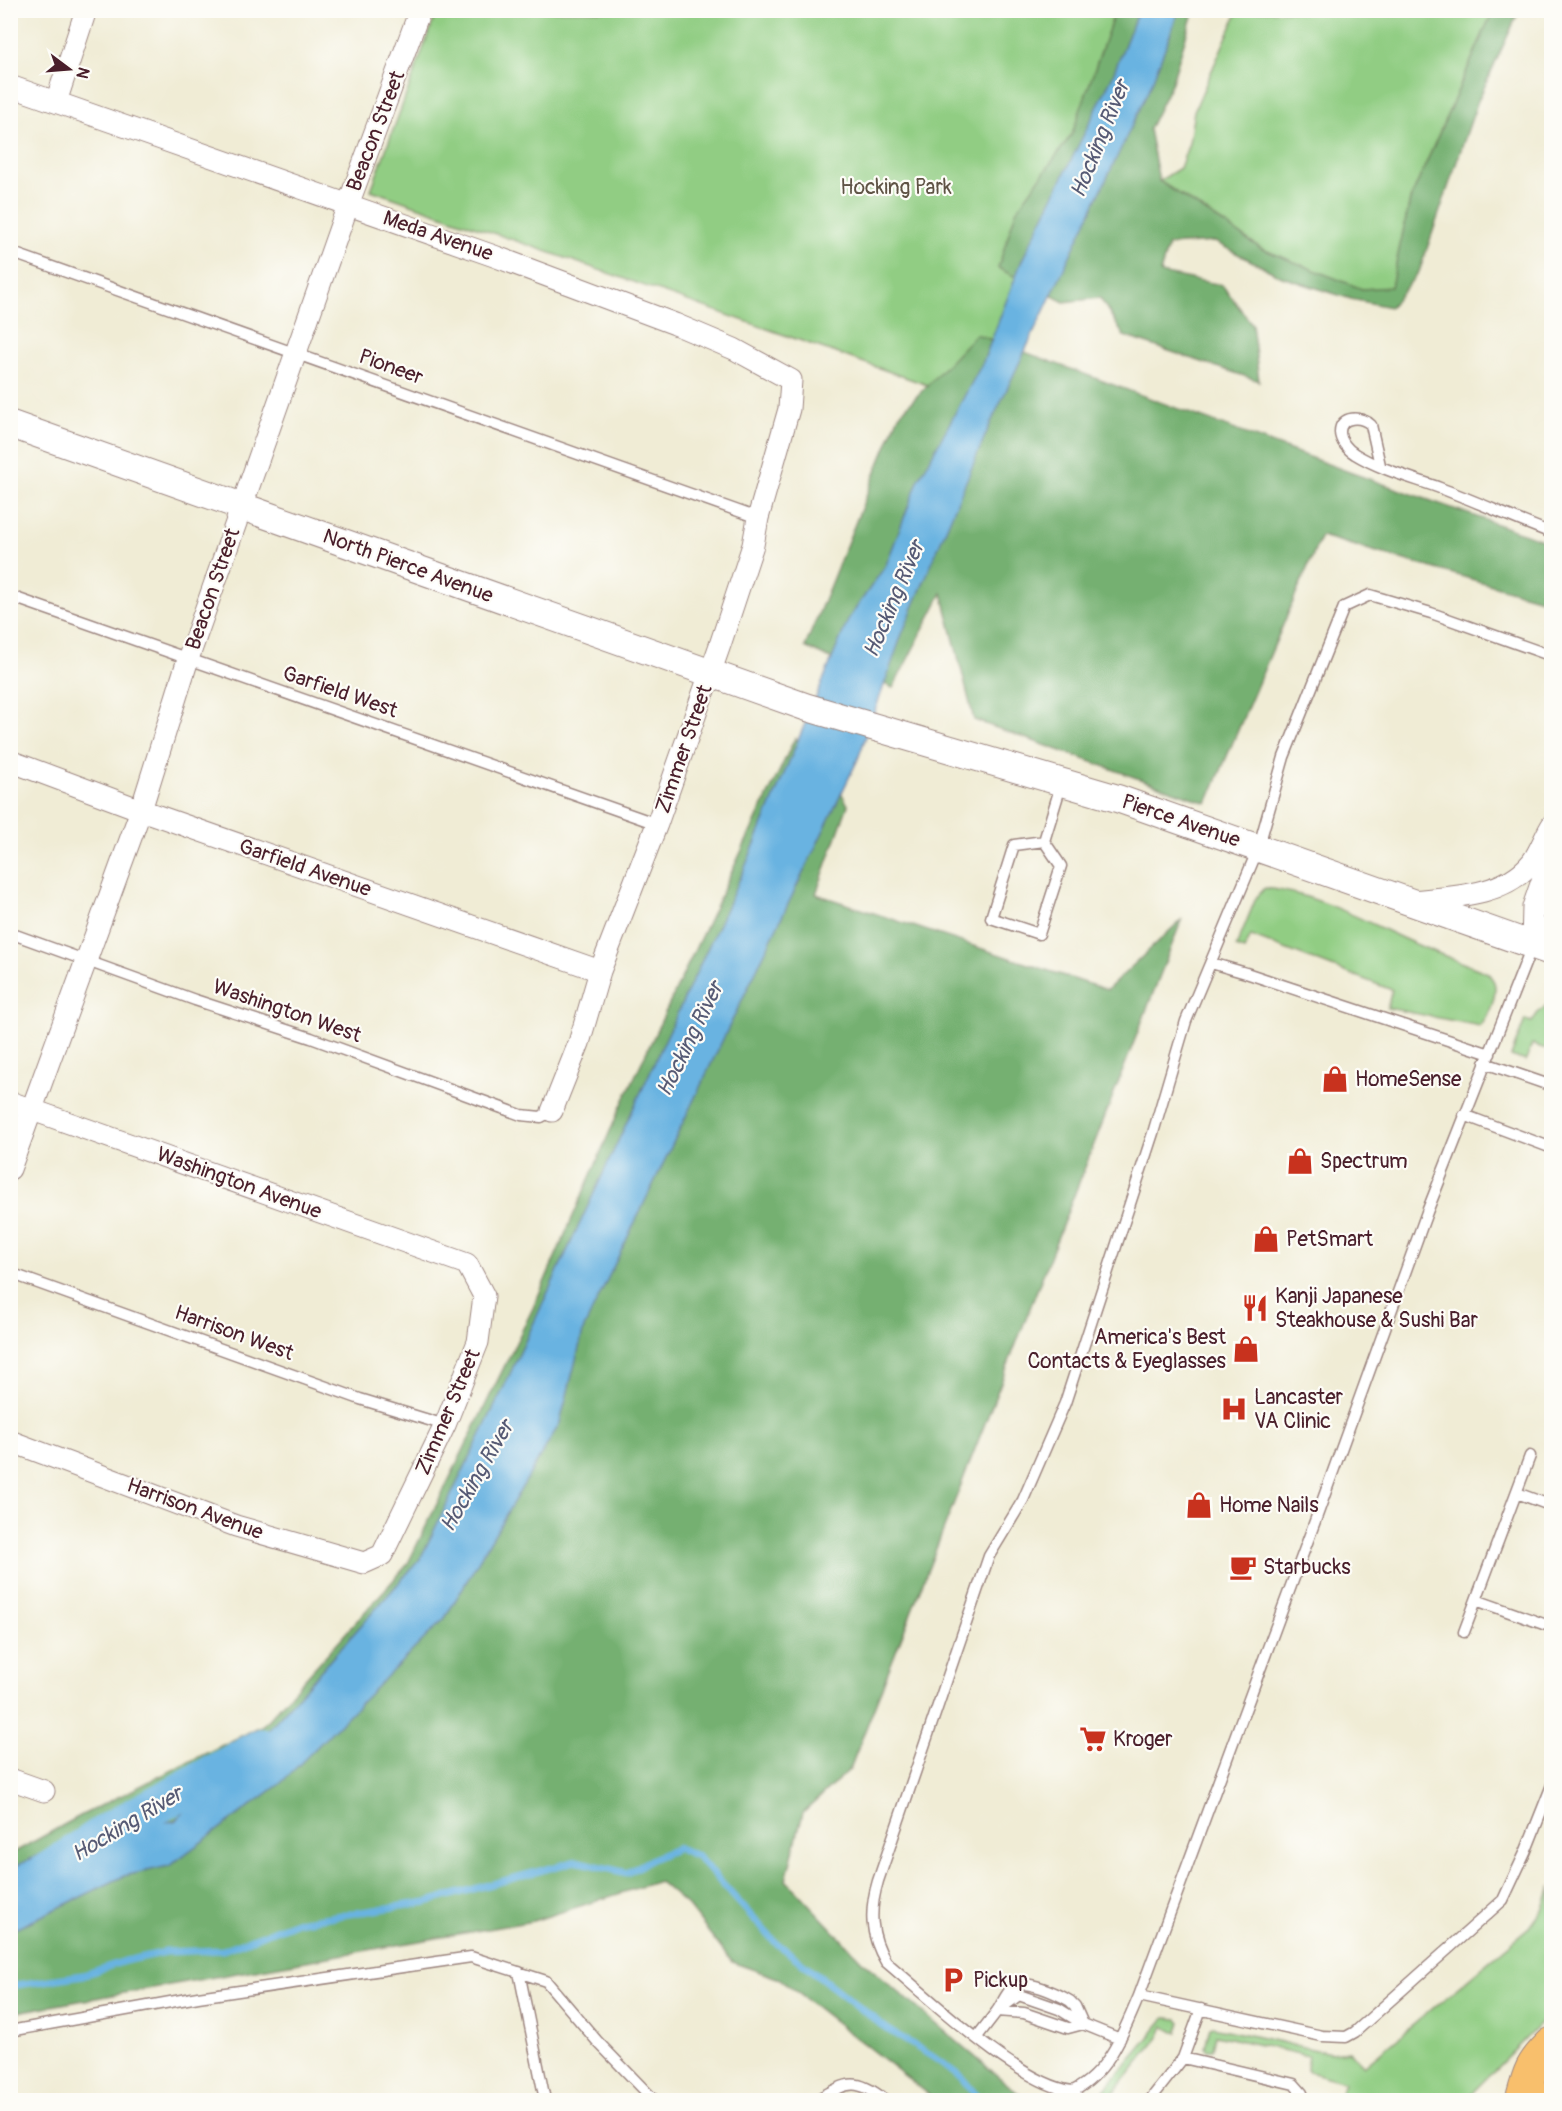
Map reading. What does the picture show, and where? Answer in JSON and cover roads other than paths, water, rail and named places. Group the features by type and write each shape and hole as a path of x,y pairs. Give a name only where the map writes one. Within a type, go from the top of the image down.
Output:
{"main road":[{"path":"1522,2100 1528,2072 1551,2044"},
{"path":"1544,2100 1551,2099"}],"street":[{"path":"56,102 86,10"},
{"name":"Beacon Street","path":"10,1169 141,810 188,659 348,205 420,10"},
{"name":"Meda Avenue","path":"10,86 494,256 675,324 734,349 791,380"},
{"name":"Zimmer Street","path":"552,1111 579,1043 600,971 702,701 753,545 758,518 789,409 791,380"},
{"name":"North Pierce Avenue","path":"10,424 806,707"},
{"name":"Pierce Avenue","path":"806,707 1119,799 1542,949"},
{"name":"Garfield Avenue","path":"10,761 141,810 600,971"},
{"path":"1407,901 1463,895 1487,890 1506,881 1523,871 1533,861 1551,825"},
{"path":"1542,949 1533,907 1551,852"},
{"path":"1542,949 1551,925"},
{"name":"Washington Avenue","path":"10,1102 467,1264"},
{"name":"Zimmer Street","path":"382,1556 445,1425 478,1342 484,1296 467,1264"},
{"name":"Harrison Avenue","path":"10,1441 236,1526 364,1563 382,1556"},
{"path":"10,1779 44,1791"}],"lane":[{"name":"Pioneer","path":"10,252 758,518"},
{"path":"1380,465 1371,425 1366,420 1357,417 1347,420 1340,432 1346,447 1356,454 1380,465 1551,532"},
{"path":"1542,949 1488,1059 1464,1115 1138,1996 1120,2039 1093,2077 1076,2096 1028,2074 977,2037 886,1962 878,1949 874,1936 871,1922 872,1901 989,1556 1023,1500 1065,1403 1153,1133 1186,1021 1258,849 1284,757 1344,608 1370,595 1431,613 1551,656"},
{"name":"Garfield West","path":"10,596 657,824"},
{"path":"1044,841 1062,782"},
{"path":"1044,841 1061,866 1039,934 991,918 1014,845 1044,841"},
{"name":"Washington West","path":"10,933 195,1000 311,1038 520,1115 541,1117 552,1111"},
{"path":"1211,963 1488,1059 1551,1086"},
{"path":"1464,1115 1551,1148"},
{"name":"Harrison West","path":"10,1273 360,1399 445,1425"},
{"path":"1464,1632 1530,1456"},
{"path":"1517,1493 1551,1506"},
{"path":"1476,1600 1551,1627"},
{"path":"1138,1996 1322,2036 1346,2037 1355,2032 1503,1900 1525,1853 1551,1785"},
{"path":"10,2031 198,1997 471,1957 546,1981 597,2041 654,2100"},
{"path":"519,1972 545,2100"},
{"path":"977,2037 1010,1989 1018,1984 1030,1984 1070,2001 1083,2025"},
{"path":"1150,2100 1183,2058 1201,2009"},
{"path":"997,2011 1023,2013 1068,2028 1083,2025 1120,2039"},
{"path":"1183,2058 1294,2084 1302,2092 1304,2100"},
{"path":"816,2100 841,2086 857,2084 870,2088 885,2100"}],"water":[{"path":"1138,11 1179,11 1151,85 988,429 902,634 858,759 584,1328 560,1423 445,1618 280,1784 169,1866 124,1876 11,1931 11,1868 77,1837 117,1839 148,1823 176,1821 232,1750 267,1731 420,1559 503,1389 743,872 849,618 886,565 918,481 983,362 1022,260 1112,77"}],"waterway":[{"name":"Hocking River","path":"10,1897 111,1830 261,1748"},
{"path":"10,1986 83,1975 125,1961 166,1952 223,1950 296,1922 427,1902 576,1861 627,1873 678,1848 697,1856 774,1941 887,2029 961,2077 980,2100"}],"place":[{"name":"HomeSense","path":"1335,1079"},
{"name":"Spectrum","path":"1300,1161"},
{"name":"PetSmart","path":"1266,1239"},
{"name":"Kanji Japanese Steakhouse & Sushi Bar","path":"1255,1308"},
{"name":"America's Best Contacts & Eyeglasses","path":"1246,1349"},
{"name":"Lancaster VA Clinic","path":"1234,1409"},
{"name":"Home Nails","path":"1199,1505"},
{"name":"Starbucks","path":"1243,1567"},
{"name":"Kroger","path":"1093,1739"},
{"name":"Pickup","path":"953,1980"}],"park label":[{"name":"Hocking Park","path":"896,187"}]}
